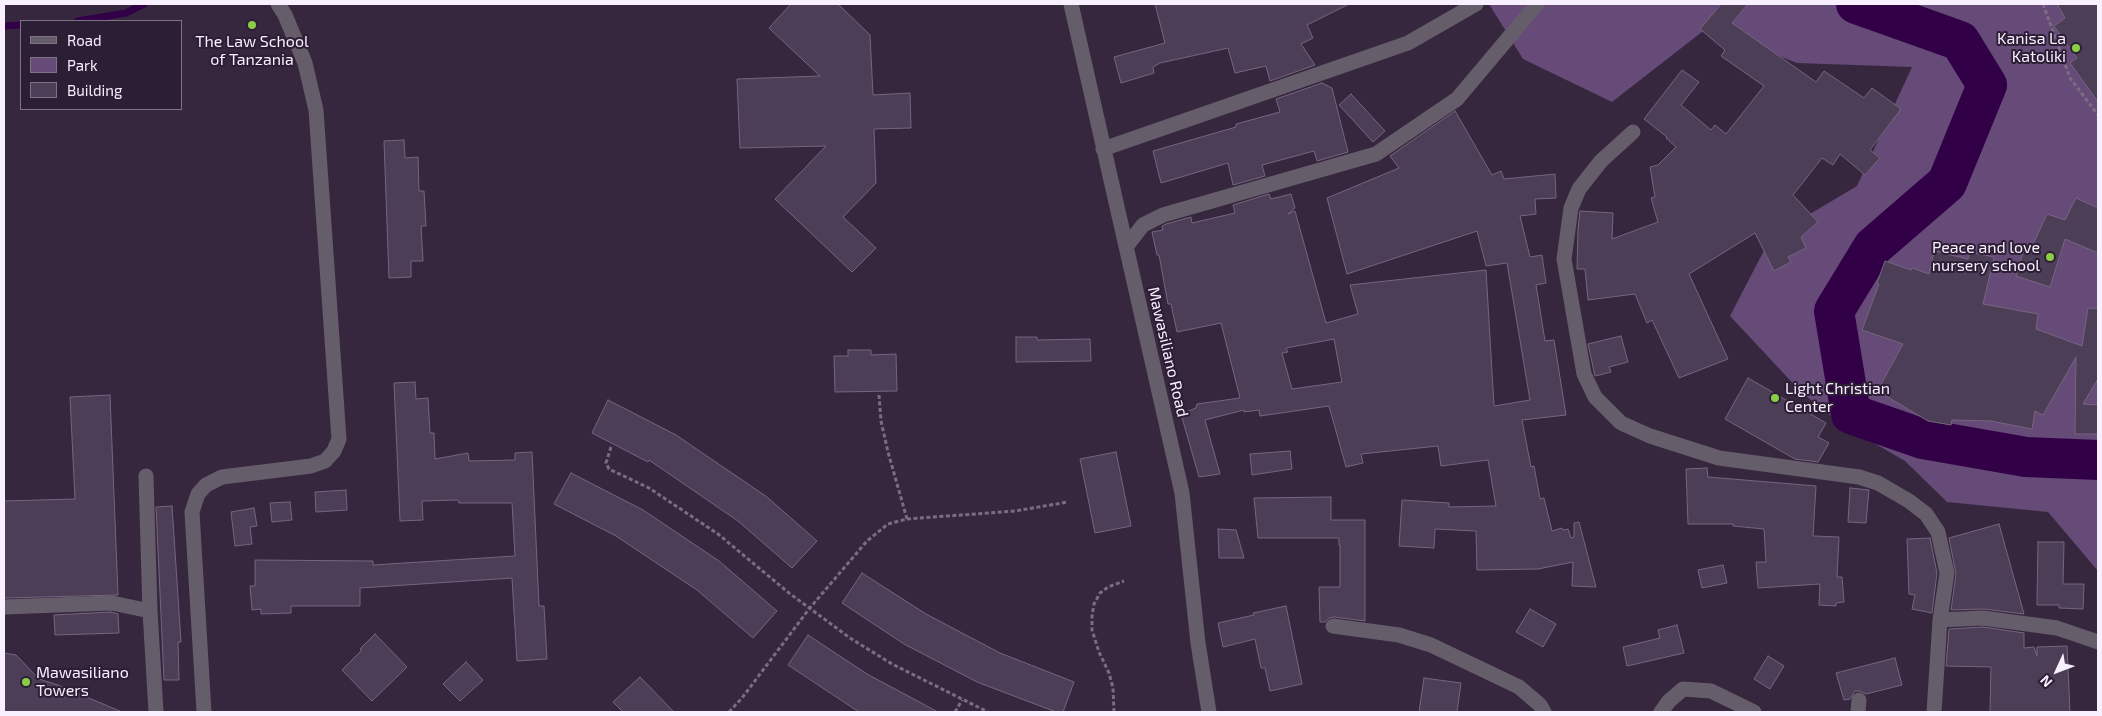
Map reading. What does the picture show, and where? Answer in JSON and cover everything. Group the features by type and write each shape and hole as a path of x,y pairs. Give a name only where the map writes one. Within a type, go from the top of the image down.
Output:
{"street":[{"path":"204,712 192,512 198,494 206,485 222,477 311,466 325,461 334,451 339,439 316,110 305,63 285,14 278,4"},
{"name":"Mawasiliano Road","path":"1072,4 1103,149 1182,493 1198,643 1210,712"},
{"path":"1103,149 1408,43 1476,4"},
{"path":"1126,247 1143,225 1163,214 1376,154 1456,99 1537,4"},
{"path":"1633,132 1601,161 1579,189 1571,208 1564,259 1584,374 1595,397 1622,422 1659,439 1719,458 1859,477 1878,483 1909,501 1926,514 1938,532 1947,573 1940,620 1934,712"},
{"path":"146,476 150,611 156,712"},
{"path":"4,607 112,603 150,611"},
{"path":"1940,620 1983,618 2057,628 2098,642"},
{"path":"1334,626 1399,635 1431,645 1520,687 1540,705 1544,712"},
{"path":"1661,712 1669,701 1683,689 1711,691 1754,712"}],"path":[{"path":"2043,4 2070,78 2098,115"},
{"path":"879,396 881,421 888,452 907,518"},
{"path":"611,447 606,463 609,469 649,488 718,534 809,609 850,638 892,664 988,712"},
{"path":"729,712 742,698 809,609 867,541 888,524 907,518 1015,511 1068,502"},
{"path":"1114,712 1113,688 1109,673 1098,652 1092,630 1092,616 1094,604 1100,593 1124,580"},
{"path":"956,712 962,700"}],"green space":[{"path":"1489,4 2098,4 2098,571 2048,512 1947,502 1905,461 1841,424 1801,392 1730,316 1771,237 1857,186 1912,67 1797,63 1707,28 1612,102 1523,59"}],"building":[{"path":"791,4 838,4 870,35 873,95 910,93 911,128 874,129 876,183 843,217 876,248 852,272 775,199 826,146 740,148 737,79 820,76 769,28"},
{"path":"1155,4 1349,4 1307,25 1313,38 1301,44 1315,65 1270,81 1266,66 1235,73 1228,48 1160,63 1153,67 1154,73 1121,83 1114,57 1165,43"},
{"path":"1721,4 1748,4 1732,23 1816,82 1824,71 1864,98 1872,88 1901,109 1870,150 1880,158 1865,175 1840,154 1833,165 1822,158 1793,195 1818,222 1801,237 1806,248 1788,257 1791,262 1774,271 1755,233 1689,274 1728,359 1679,378 1652,320 1647,323 1635,294 1588,300 1585,269 1577,269 1580,211 1613,213 1612,239 1658,222 1651,198 1655,197 1650,167 1658,165 1676,147 1667,137 1644,119 1682,70 1699,82 1681,105 1711,130 1715,125 1726,134 1764,86 1721,56 1725,50 1700,29"},
{"name":"Kanisa La Katoliki","path":"2057,4 2098,4 2098,102 2070,63 2077,58 2054,26 2065,18"},
{"path":"1322,83 1332,88 1348,152 1317,161 1314,151 1262,165 1265,176 1233,185 1228,163 1161,183 1153,151 1280,112 1276,99"},
{"path":"1351,94 1385,131 1373,142 1339,105"},
{"path":"1455,111 1492,175 1501,171 1504,179 1555,174 1556,198 1535,199 1536,214 1520,216 1530,257 1542,255 1546,283 1536,285 1545,341 1554,340 1566,415 1522,420 1531,467 1534,466 1540,499 1544,498 1552,531 1562,528 1563,530 1568,529 1571,538 1574,537 1574,523 1579,522 1596,587 1572,586 1573,562 1538,569 1477,570 1476,531 1435,529 1434,548 1399,546 1402,500 1449,503 1449,507 1496,506 1488,460 1441,466 1438,446 1361,454 1363,463 1346,467 1329,406 1260,416 1259,410 1244,412 1244,410 1205,420 1220,474 1199,477 1181,414 1196,408 1197,404 1240,398 1221,323 1177,332 1171,304 1168,304 1159,255 1157,255 1152,232 1163,230 1162,226 1166,224 1191,217 1192,223 1235,213 1233,205 1269,194 1271,199 1291,194 1295,208 1288,214 1295,211 1326,323 1358,314 1350,285 1486,270 1494,406 1530,400 1507,263 1486,266 1477,231 1347,274 1327,198 1399,168 1390,156","holes":["1334,339 1342,382 1292,389 1282,353 1288,352 1286,348"]},
{"path":"404,140 405,158 418,157 419,191 424,191 426,226 421,226 423,261 411,261 411,277 389,278 384,141"},
{"path":"2076,198 2098,208 2098,253 2065,239 2050,287 2016,276 2024,249 2030,251 2047,214 2065,220"},
{"path":"1934,251 1968,259 1970,252 1994,257 1983,304 2038,314 2036,329 2082,346 2088,308 2098,309 2098,379 2083,404 2098,405 2098,434 2075,434 2076,357 2043,415 2035,411 2032,429 1991,421 1952,420 1951,425 1928,421 1886,396 1880,386 1903,344 1862,330 1879,284 1877,283 1885,261 1929,274"},
{"path":"1621,336 1628,362 1609,367 1611,372 1595,376 1588,344"},
{"path":"1016,337 1037,337 1037,340 1090,339 1091,361 1016,362"},
{"path":"848,350 871,350 871,355 896,354 897,391 835,392 834,356 848,356"},
{"path":"1748,378 1826,423 1818,437 1829,443 1818,462 1795,459 1725,419"},
{"path":"415,382 416,399 428,398 430,433 434,433 435,459 468,453 469,461 515,460 515,453 532,452 539,606 544,606 547,659 517,661 512,578 360,588 360,606 291,606 291,613 261,614 261,609 252,610 250,586 255,586 255,560 373,561 373,565 515,556 512,503 459,503 458,500 422,501 423,520 400,521 394,383"},
{"path":"110,395 118,595 4,598 4,501 75,499 70,397"},
{"path":"608,400 676,435 767,497 817,541 792,568 738,521 649,460 648,462 592,433"},
{"path":"1290,451 1292,469 1252,475 1250,454"},
{"path":"1116,452 1131,526 1095,533 1080,459"},
{"path":"1707,468 1708,477 1816,486 1813,536 1839,537 1837,577 1842,577 1844,602 1836,603 1836,606 1819,605 1820,584 1758,588 1756,562 1766,562 1764,529 1733,526 1733,524 1688,524 1686,469"},
{"path":"571,473 643,510 719,561 777,611 753,638 697,590 616,536 554,504"},
{"path":"1850,488 1869,490 1866,523 1848,522"},
{"path":"346,490 347,510 316,512 315,492"},
{"path":"1331,497 1331,520 1365,520 1365,621 1334,617 1329,618 1325,622 1320,622 1319,587 1340,587 1339,538 1258,538 1254,498"},
{"path":"290,502 292,520 272,522 270,503"},
{"path":"172,506 181,642 178,642 179,680 164,680 156,507"},
{"path":"254,508 257,526 250,527 252,544 235,546 231,512"},
{"path":"1999,524 2024,614 1984,609 1951,610 1956,574 1949,538"},
{"path":"1218,529 1236,530 1244,558 1219,558"},
{"path":"1930,538 1937,573 1932,613 1912,609 1915,595 1909,594 1907,539"},
{"path":"2038,542 2064,542 2063,584 2084,584 2083,609 2059,608 2059,605 2037,605"},
{"path":"1723,565 1727,583 1702,588 1698,570"},
{"path":"862,573 926,614 1000,653 1074,682 1063,712 1056,712 977,682 904,644 842,603"},
{"path":"1286,606 1302,684 1270,691 1265,668 1261,668 1255,639 1223,647 1218,623"},
{"path":"1530,609 1556,624 1543,647 1516,632"},
{"path":"111,612 118,614 119,633 55,635 54,615"},
{"path":"1677,625 1684,653 1627,666 1623,647 1660,638 1658,630"},
{"path":"1983,627 2024,633 2024,648 2034,647 2037,656 2037,647 2067,646 2070,712 1990,712 1991,667 1946,666 1949,629"},
{"path":"375,634 407,667 372,701 342,670"},
{"path":"808,635 867,674 938,712 859,712 788,665"},
{"name":"Mawasiliano Towers","path":"4,653 16,655 39,679 122,712 4,712"},
{"path":"1768,656 1784,666 1770,689 1754,679"},
{"path":"1895,658 1902,685 1866,694 1855,691 1850,699 1844,700 1836,673"},
{"path":"466,662 483,680 460,701 443,684"},
{"path":"640,677 674,712 623,712 613,702"},
{"path":"1424,678 1461,683 1457,712 1419,712"}],"waterway":[{"path":"84,20 126,13 144,4"},
{"path":"1856,4 1960,41 1987,85 1947,183 1873,247 1834,311 1851,414 1923,439 2026,457 2098,460"},
{"path":"4,26 20,25"}],"place":[{"name":"The Law School of Tanzania","path":"252,25"},
{"name":"Kanisa La Katoliki","path":"2076,48"},
{"name":"Peace and love nursery school","path":"2050,257"},
{"name":"Light Christian Center","path":"1775,398"},
{"name":"Mawasiliano Towers","path":"26,682"}]}
